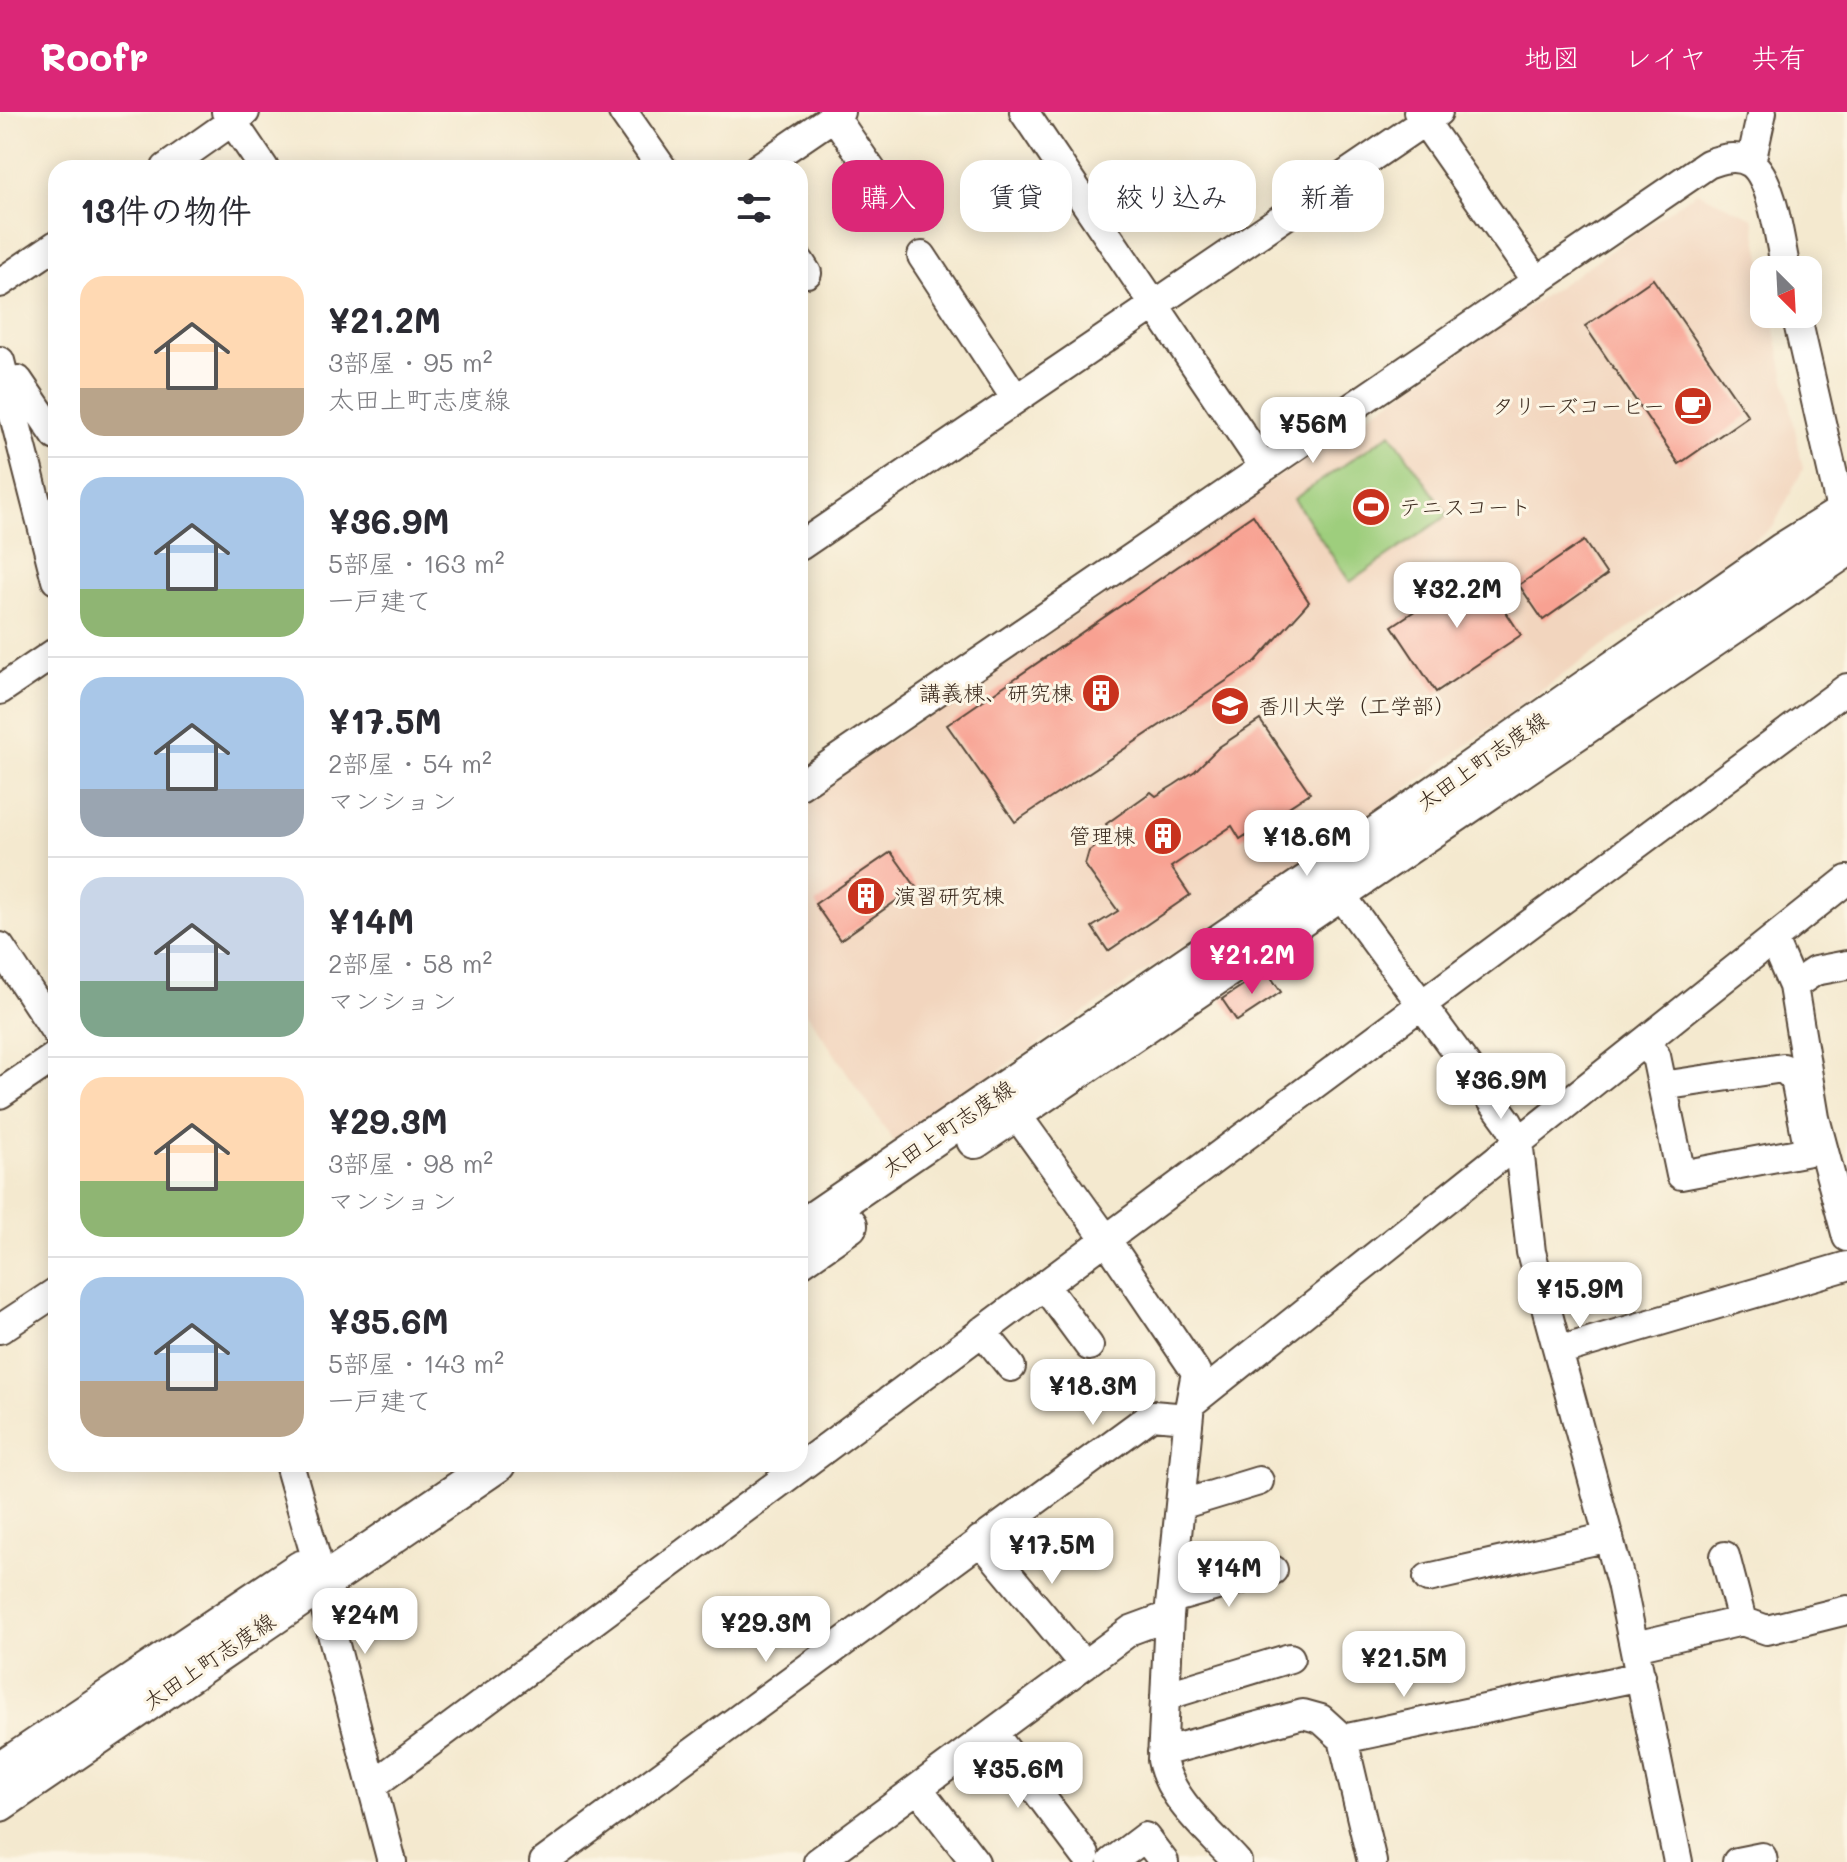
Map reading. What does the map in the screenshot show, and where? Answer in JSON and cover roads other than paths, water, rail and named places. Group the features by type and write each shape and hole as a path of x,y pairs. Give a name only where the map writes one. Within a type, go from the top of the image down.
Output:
{"main road":[{"name":"太田上町志度線","path":"808,1253 1008,1102 1846,524"},
{"name":"太田上町志度線","path":"808,1224 1008,1102"},
{"name":"太田上町志度線","path":"0,1803 318,1571 445,1472"},
{"name":"太田上町志度線","path":"0,1771 318,1571 484,1472"}],"street":[{"path":"623,112 656,160"},
{"path":"1024,112 1264,467"},
{"path":"1751,163 1762,112"},
{"path":"770,160 837,114 866,160"},
{"path":"176,160 234,115 259,160"},
{"path":"808,541 1427,115 1536,281"},
{"path":"808,780 1708,164 1723,158 1739,159 1751,163 1761,174 1768,188 1783,256"},
{"path":"0,283 48,250"},
{"path":"922,256 1016,399"},
{"path":"1799,328 1846,524"},
{"path":"3,372 18,380 48,424"},
{"path":"3,372 48,549"},
{"path":"0,690 48,657"},
{"path":"808,1461 1847,688"},
{"path":"544,1862 1152,1415 1189,1411 1518,1140 1847,880"},
{"path":"1331,882 1422,1003 1518,1140 1531,1252 1609,1537 1635,1646 1678,1862"},
{"path":"1773,940 1793,986 1815,1118 1847,1237"},
{"path":"0,947 48,1020"},
{"path":"1793,986 1815,971 1847,965"},
{"path":"1643,1043 1656,1056 1662,1086 1681,1175 1809,1151 1795,1079 1783,1068 1662,1086"},
{"path":"0,1094 48,1061"},
{"path":"1008,1102 1196,1372 1189,1411 1170,1608 1162,1752 1165,1776 1173,1790 1237,1862"},
{"path":"1558,1351 1847,1266"},
{"path":"1044,1285 1089,1346"},
{"path":"0,1329 48,1297"},
{"path":"982,1331 1011,1367"},
{"path":"291,1472 392,1862"},
{"path":"373,1785 793,1472"},
{"path":"1180,1505 1259,1481"},
{"path":"1428,1578 1609,1537"},
{"path":"980,1540 1084,1665"},
{"path":"1725,1556 1742,1621"},
{"path":"818,1862 1131,1630 1170,1608 1273,1570"},
{"path":"1635,1646 1742,1621 1767,1630 1847,1610"},
{"path":"1165,1696 1290,1658"},
{"path":"1343,1739 1641,1676"},
{"path":"1162,1752 1303,1714 1321,1719 1343,1739 1372,1862"},
{"path":"993,1733 1098,1858 1145,1837 1164,1862"},
{"path":"918,1788 975,1862"},
{"path":"1737,1862 1762,1857 1763,1862"}],"place":[{"name":"タリーズコーヒー","path":"1693,406"},
{"name":"テニスコート","path":"1371,507"},
{"name":"講義棟、研究棟","path":"1101,693"},
{"name":"香川大学（工学部）","path":"1230,706"},
{"name":"管理棟","path":"1163,836"},
{"name":"演習研究棟","path":"866,896"}]}
